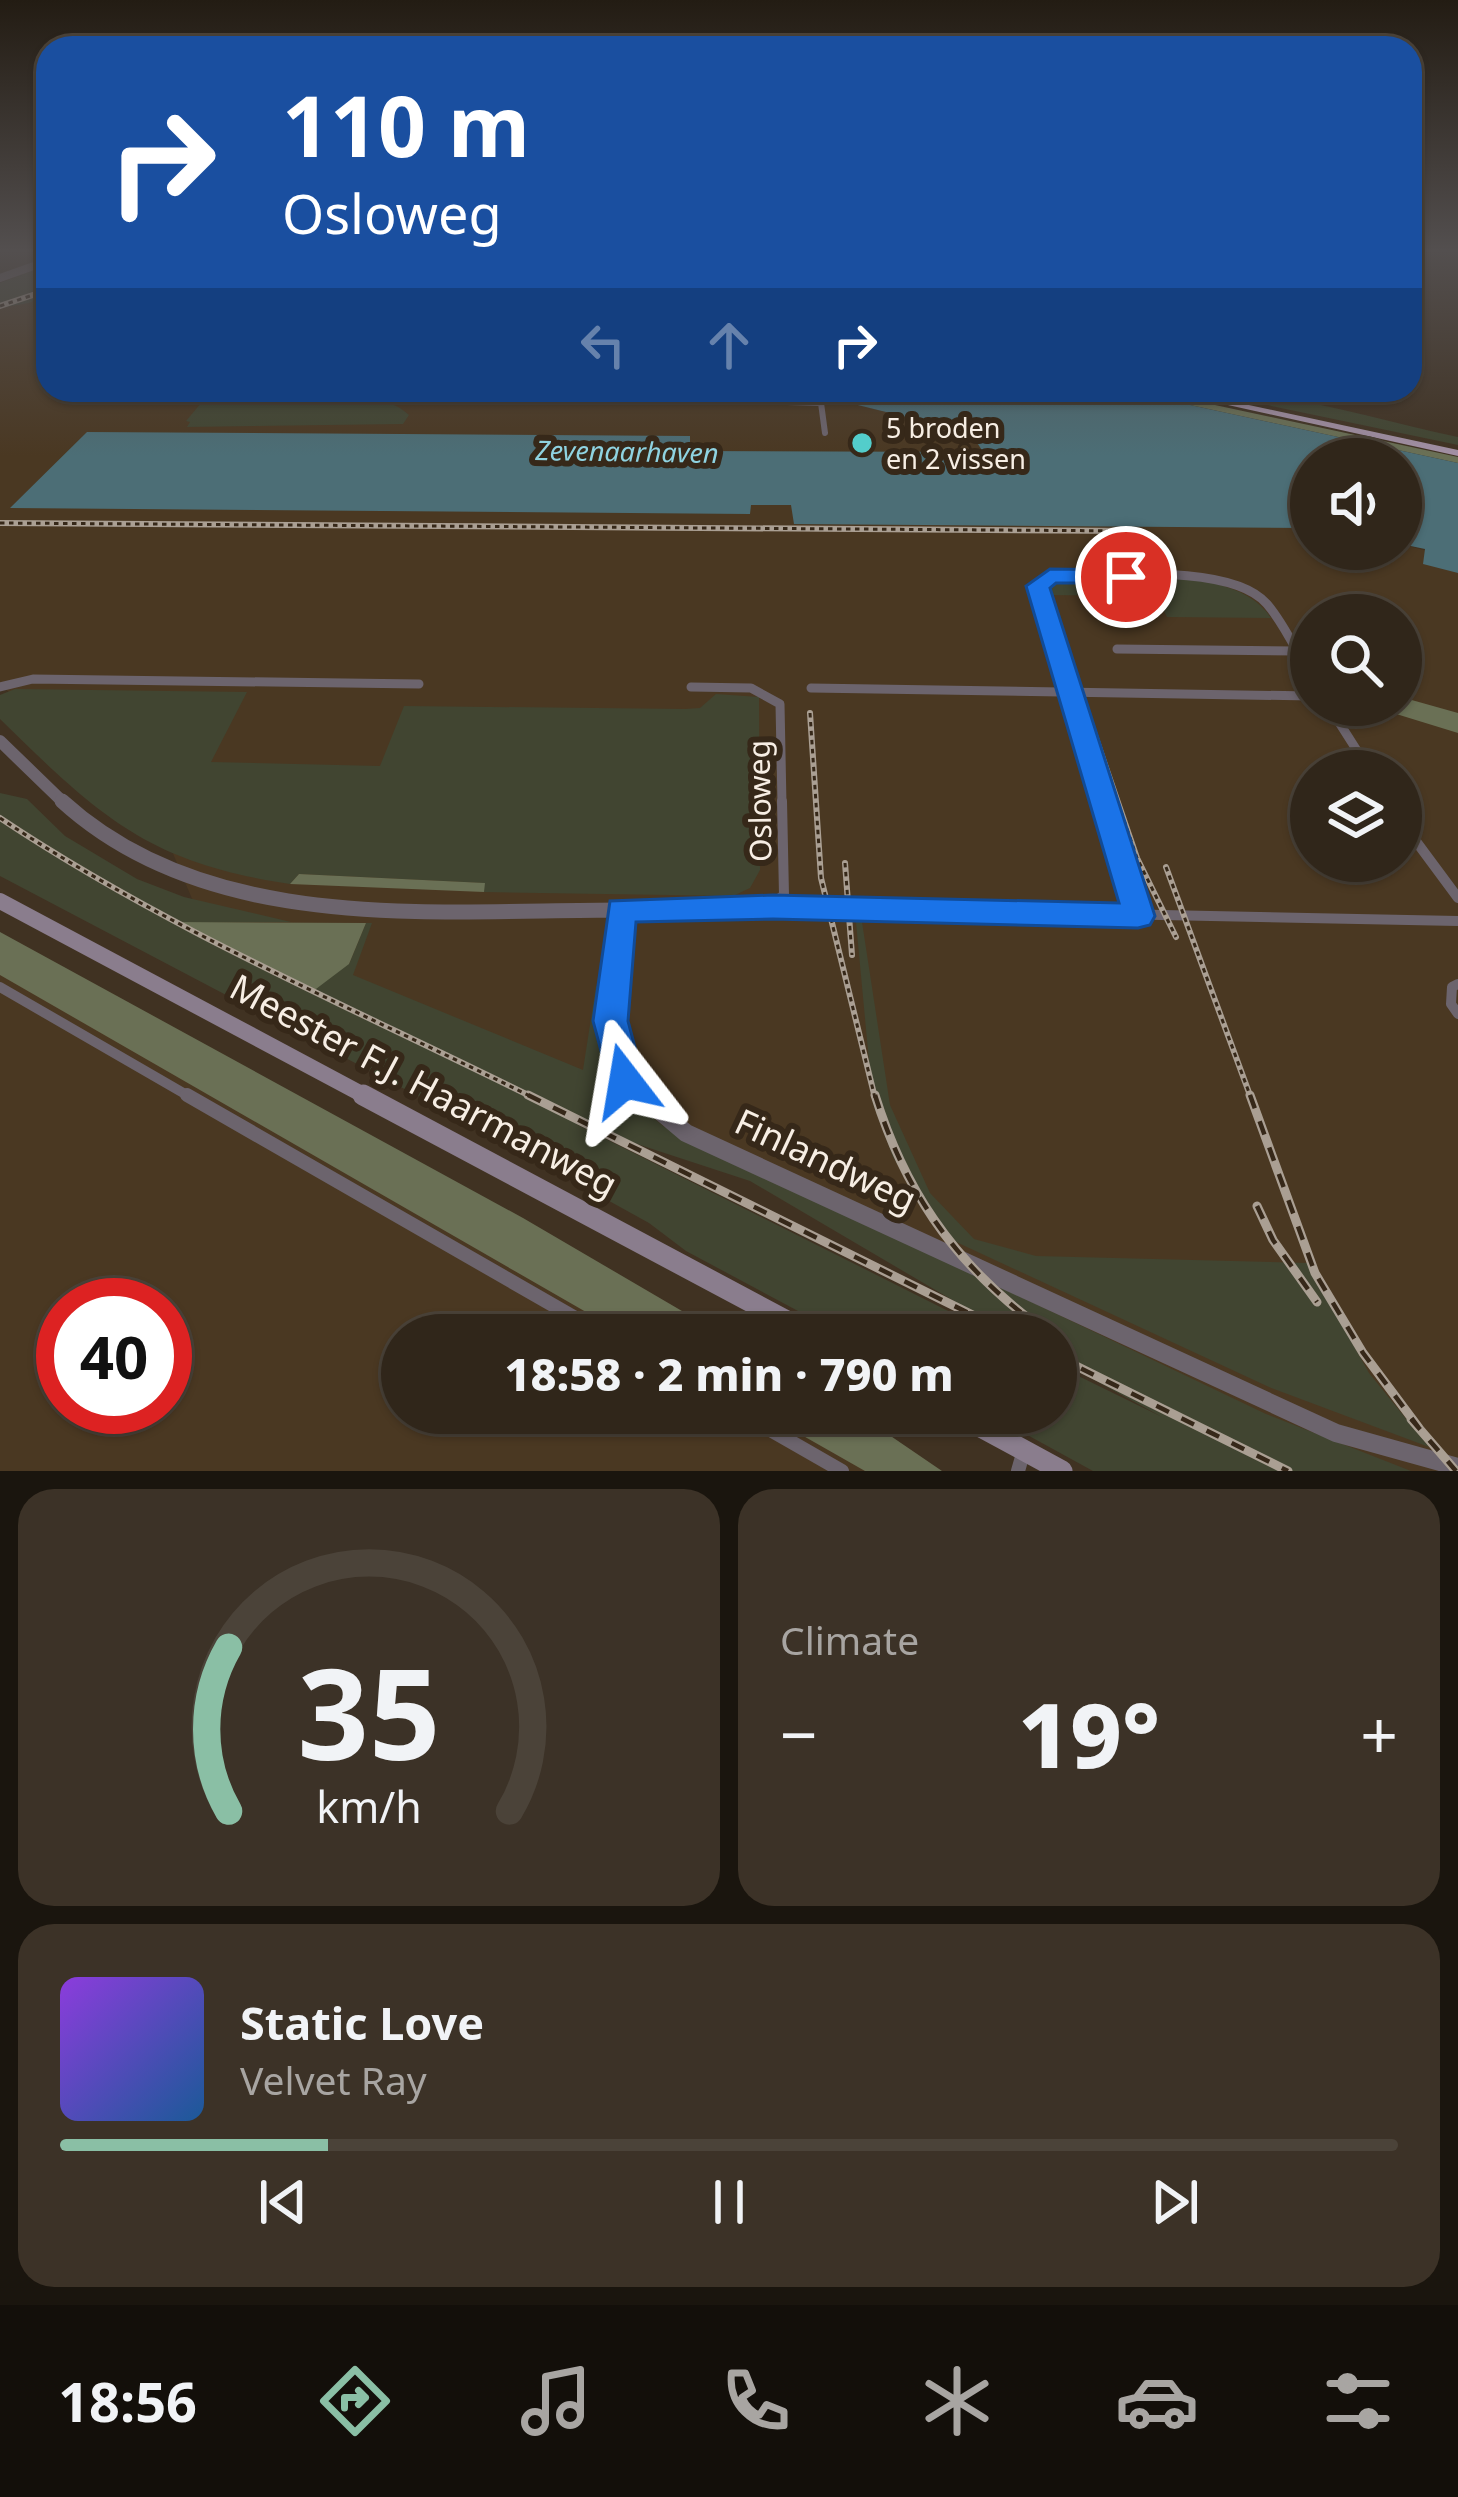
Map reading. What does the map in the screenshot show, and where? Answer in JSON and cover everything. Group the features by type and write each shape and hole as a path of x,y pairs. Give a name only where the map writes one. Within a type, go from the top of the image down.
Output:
{"main road":[{"path":"1232,402 1458,453"},
{"name":"Meester F.J. Haarmanweg","path":"0,901 774,1314"},
{"path":"984,1434 1021,1461 1052,1468"}],"street":[{"path":"789,402 821,403 825,433"},
{"path":"1138,916 1037,586 1050,576 1226,580 1267,602 1290,640"},
{"path":"1117,649 1290,651"},
{"path":"0,687 33,680 419,685"},
{"name":"Osloweg","path":"691,687 757,688 772,693 780,704 784,888 773,907"},
{"path":"811,688 1290,696"},
{"path":"0,741 77,816 116,844 166,870 213,886 360,905 621,910 773,907 1458,921"},
{"path":"1422,849 1458,898"},
{"name":"Finlandweg","path":"621,910 610,1021 625,1081 686,1133 1336,1433 1458,1467"},
{"path":"1458,984 1452,987 1451,1004 1458,1014"},
{"path":"0,987 568,1314"},
{"path":"778,1434 842,1471"}],"shaded area":[{"path":"0,319 36,319 36,402 848,402 1290,516 1290,570 1422,570 1422,550 1458,559 1458,1471 1315,1471 1077,1345 1077,1314 1017,1314 587,1087 198,913 166,837 0,684"},
{"path":"0,956 630,1314 381,1314 381,1434 841,1434 906,1471 0,1471"}],"green space":[{"path":"202,402 387,402 409,415 403,424 187,427 190,422 186,421"},
{"path":"1176,402 1201,402 1369,438 1343,438"},
{"path":"1252,402 1327,406 1458,437 1458,445"},
{"path":"1422,449 1458,457 1458,463 1422,455"},
{"path":"1145,576 1205,582 1255,601 1271,618 1167,617 1156,596 1042,595 1042,581"},
{"path":"15,689 247,692 211,762 380,766 404,706 685,709 700,708 716,694 759,697 760,870 750,888 733,896 484,892 484,883 299,874 290,884 241,875 162,848 129,830 67,783 0,719 0,695"},
{"path":"1422,703 1458,713 1458,733 1422,722"},
{"path":"0,793 27,799 65,836 137,879 184,897 291,922 174,923 349,964 366,923 372,923 353,975 583,1070 596,986 603,987 603,1032 611,1066 631,1096 663,1126 1057,1314 976,1314 750,1181 576,1124 954,1314 804,1314 452,1114 0,876"},
{"path":"299,874 485,883 484,892 290,884"},
{"path":"171,922 366,923 349,964 312,992"},
{"path":"856,922 862,922 890,1105 930,1193 974,1239 1036,1256 1308,1263 1369,1373 1429,1447 1269,1387 939,1234 893,1157 873,1104"},
{"path":"0,932 523,1218 687,1314 589,1314 0,975"},
{"path":"1077,1324 1266,1414 1411,1471 1093,1471 1025,1434 1077,1434 1077,1375 1162,1417 1077,1370"},
{"path":"800,1434 888,1434 942,1471 865,1471"}],"water":[{"name":"Zevenaarhaven","path":"846,402 1176,402 1343,438 1290,438 1290,528 794,524 791,505 751,505 750,514 10,508 87,432 690,436 690,451 983,452 971,433"},
{"path":"1422,455 1458,463 1458,573 1423,564"}],"railway":[{"path":"0,523 1135,531"},
{"path":"810,713 821,878 875,1098"},
{"path":"1089,718 1137,858 1176,937"},
{"path":"0,818 195,932 534,1098"},
{"path":"845,863 852,955"},
{"path":"1166,867 1251,1098"},
{"path":"528,1095 971,1314"},
{"path":"875,1095 900,1161 934,1219 976,1271 1023,1314"},
{"path":"1250,1095 1315,1273 1363,1353 1419,1428"},
{"path":"1257,1206 1273,1240 1317,1302"},
{"path":"1077,1366 1288,1471"},
{"path":"1411,1419 1456,1471"}],"place":[{"name":"5 broden en 2 vissen","path":"862,443"}],"route":[{"path":"625,1081 610,1021 621,910 773,907 1138,916 1037,586 1050,576 1126,577"}]}
